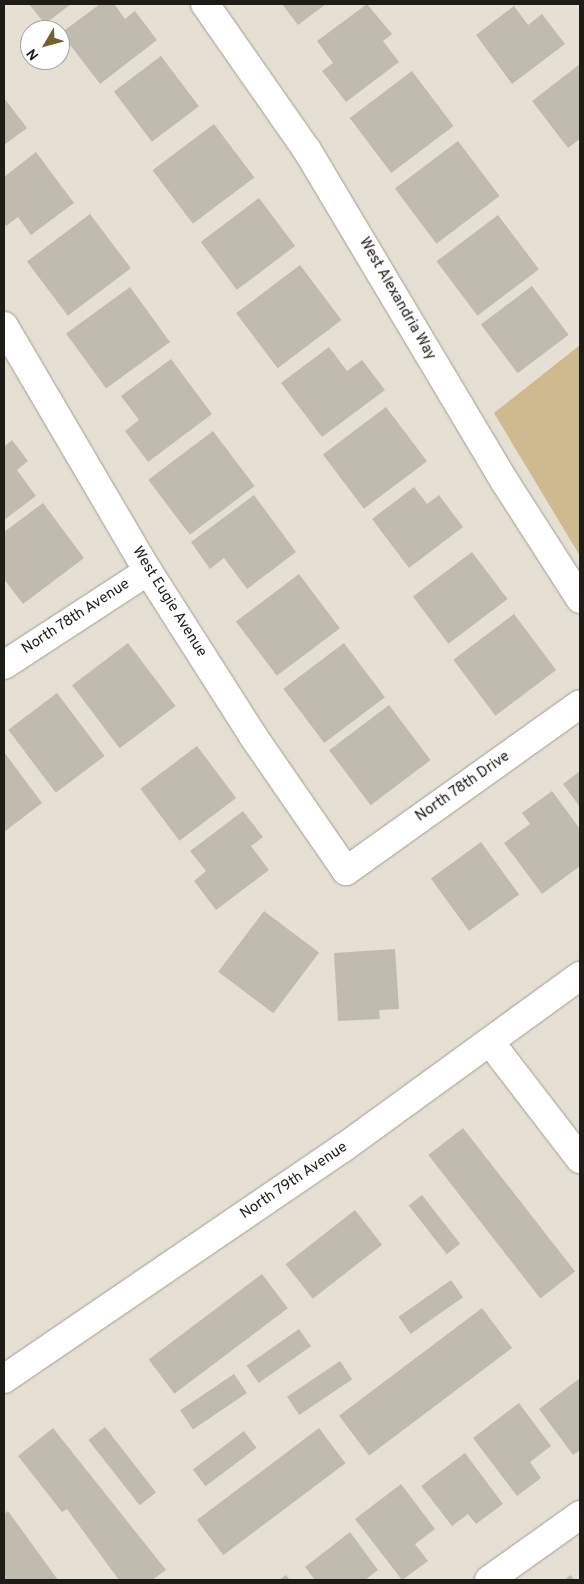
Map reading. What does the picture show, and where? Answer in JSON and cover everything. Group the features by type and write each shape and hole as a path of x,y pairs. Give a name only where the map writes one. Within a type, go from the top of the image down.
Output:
{"street":[{"name":"West Alexandria Way","path":"205,4 307,150 500,474 580,599"},
{"name":"West Eugie Avenue","path":"4,326 148,571 253,736 346,871"},
{"name":"North 78th Avenue","path":"4,665 148,571"},
{"name":"North 78th Drive","path":"346,871 580,704"},
{"name":"North 79th Avenue","path":"4,1379 343,1148 580,976"},
{"path":"490,1042 580,1159"},
{"path":"489,1580 580,1515"}],"shaded area":[{"path":"580,345 580,556 494,413"}],"building":[{"path":"29,4 71,4 50,20 42,20"},
{"path":"100,4 114,4 125,19 135,11 157,40 100,84 70,45 70,26"},
{"path":"282,4 326,4 298,25"},
{"path":"367,4 392,34 383,41 399,62 346,102 322,71 333,63 317,41"},
{"path":"514,6 528,25 542,14 565,44 512,84 476,35"},
{"path":"161,56 199,106 152,142 114,92"},
{"path":"580,64 580,139 568,148 532,101"},
{"path":"412,71 454,126 391,173 350,118"},
{"path":"4,98 27,128 4,145"},
{"path":"214,124 254,178 193,224 153,170"},
{"path":"458,141 500,196 436,244 395,189"},
{"path":"36,152 74,203 31,235 18,217 6,226 4,222 4,177"},
{"path":"259,198 295,246 237,290 201,242"},
{"path":"90,214 131,268 68,316 27,262"},
{"path":"498,215 539,269 477,316 437,261"},
{"path":"300,265 342,320 278,368 236,313"},
{"path":"532,286 569,335 518,373 481,325"},
{"path":"130,287 170,342 106,388 66,333"},
{"path":"329,347 347,371 362,360 385,390 322,437 281,383"},
{"path":"171,359 212,414 148,462 125,431 139,420 121,396"},
{"path":"386,407 427,461 364,509 323,455"},
{"path":"213,431 255,486 190,535 148,480"},
{"path":"12,440 28,461 17,470 36,496 4,520 4,447"},
{"path":"414,487 427,504 439,495 463,527 409,568 372,519"},
{"path":"254,495 296,552 247,589 224,558 210,569 191,542"},
{"path":"43,503 84,558 23,604 4,579 4,532"},
{"path":"472,552 508,599 448,644 413,597"},
{"path":"299,574 340,628 277,676 236,622"},
{"path":"514,614 556,670 495,716 453,660"},
{"path":"128,643 176,706 120,748 72,685"},
{"path":"344,643 385,697 324,743 283,689"},
{"path":"57,693 105,756 56,793 8,730"},
{"path":"389,705 431,760 371,805 329,750"},
{"path":"197,746 236,798 179,841 140,789"},
{"path":"4,752 42,803 4,832"},
{"path":"580,771 580,807 563,784"},
{"path":"552,791 580,829 580,866 542,894 504,843 530,824 522,813"},
{"path":"243,811 263,837 251,846 269,870 216,910 194,881 206,871 190,851"},
{"path":"481,842 519,895 469,931 431,878"},
{"path":"264,911 319,953 273,1013 218,972"},
{"path":"395,949 399,1009 379,1010 380,1019 338,1021 334,953"},
{"path":"463,1128 575,1271 540,1299 428,1155"},
{"path":"422,1195 460,1244 447,1254 409,1205"},
{"path":"355,1210 382,1245 313,1299 286,1264"},
{"path":"262,1274 288,1308 174,1394 149,1359"},
{"path":"451,1280 463,1297 411,1334 399,1317"},
{"path":"482,1308 512,1348 369,1456 339,1416"},
{"path":"299,1329 311,1346 259,1383 247,1366"},
{"path":"340,1361 352,1379 299,1415 287,1397"},
{"path":"234,1374 247,1393 193,1429 180,1410"},
{"path":"580,1378 580,1450 573,1455 539,1409"},
{"path":"519,1403 551,1446 530,1462 541,1478 517,1496 473,1438"},
{"path":"105,1427 156,1492 140,1505 88,1440"},
{"path":"53,1428 166,1570 152,1580 119,1580 67,1509 62,1512 18,1456"},
{"path":"319,1428 345,1463 223,1555 197,1520"},
{"path":"244,1431 257,1448 206,1486 193,1470"},
{"path":"465,1453 503,1504 476,1524 468,1514 452,1526 421,1486"},
{"path":"401,1484 435,1529 415,1544 428,1561 402,1580 355,1519"},
{"path":"8,1511 58,1580 4,1580 4,1514"},
{"path":"350,1532 378,1570 365,1580 315,1580 305,1567"},
{"path":"286,1575 290,1580 279,1580"},
{"path":"571,1575 574,1580 564,1580"}]}
